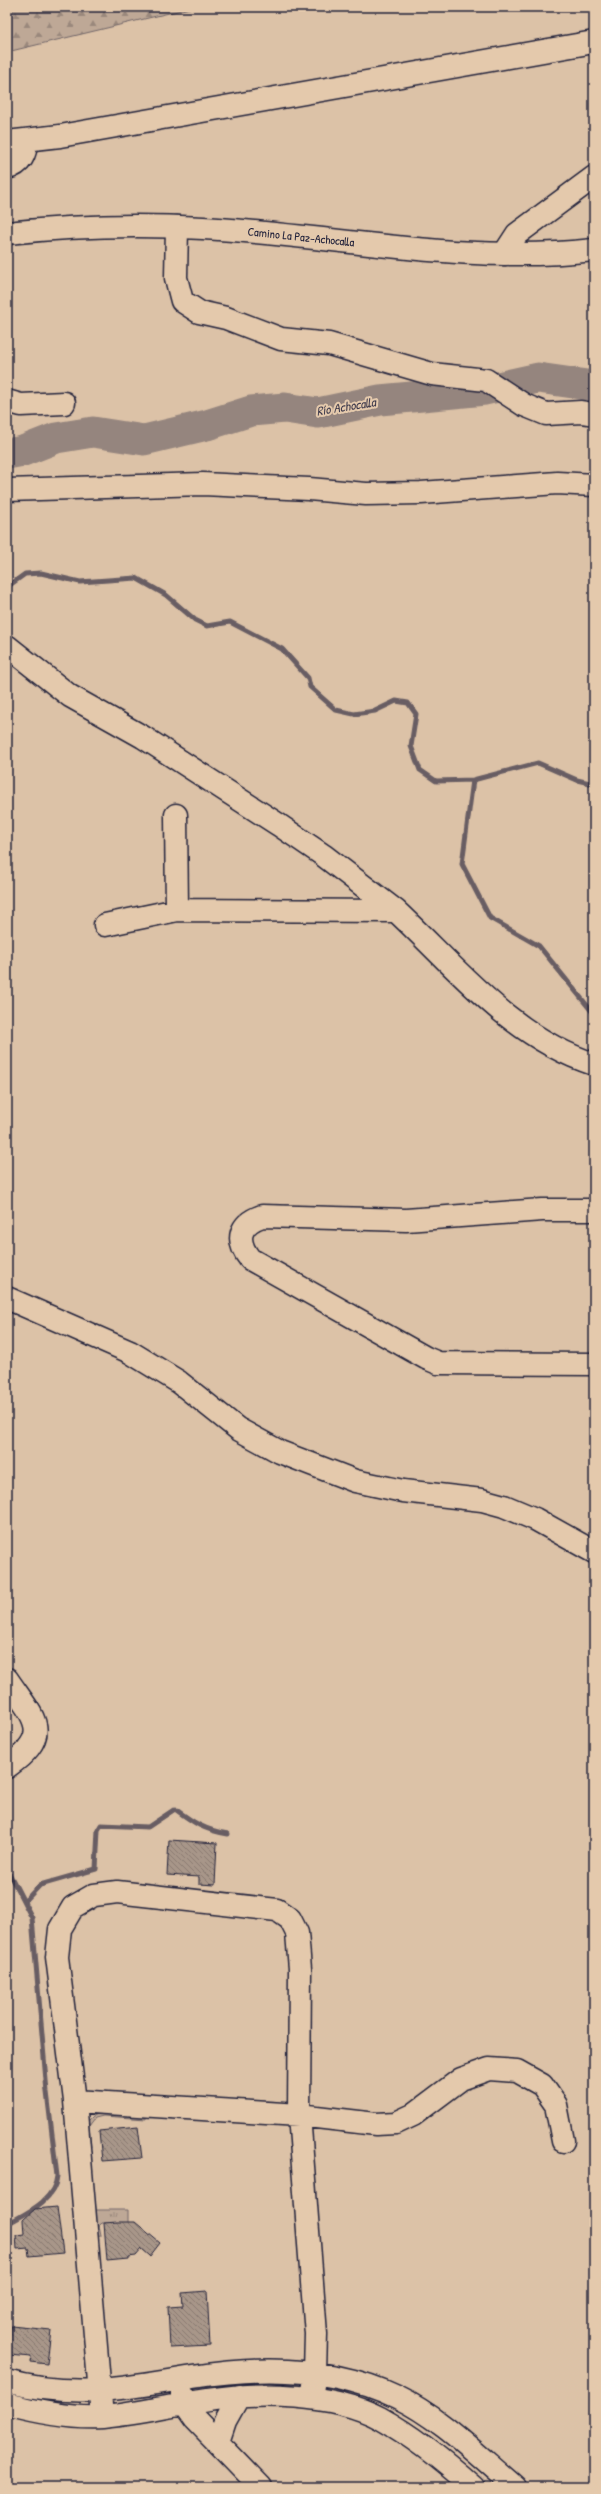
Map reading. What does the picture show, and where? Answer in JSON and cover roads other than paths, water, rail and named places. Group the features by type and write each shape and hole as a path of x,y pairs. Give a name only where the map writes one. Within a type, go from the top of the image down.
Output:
{"street":[{"path":"7,168 18,163 23,157 16,142 594,42"},
{"path":"504,254 517,234 594,177"},
{"name":"Camino La Paz-Achocalla","path":"7,233 103,226 177,227 504,254 565,253 594,250"},
{"path":"177,227 176,278 182,301 199,312 226,318 280,339 329,344 432,374 486,380 524,405 546,414 581,412 594,414"},
{"path":"7,401 21,405 64,403"},
{"path":"7,490 203,484 309,489 366,494 421,494 557,483 594,485"},
{"path":"7,646 70,696 142,737 323,855 396,911 505,1016 545,1042 573,1057 594,1064"},
{"path":"176,815 177,910"},
{"path":"105,925 177,910 396,911"},
{"path":"594,1210 542,1210 406,1220 262,1216 246,1224 243,1228 241,1240 244,1251 250,1259 426,1358 438,1363 594,1364"},
{"path":"7,1298 130,1352 179,1382 238,1429 280,1452 354,1481 403,1490 482,1500 504,1506 535,1520 594,1552"},
{"path":"7,1679 34,1719 36,1738 26,1753 7,1767"},
{"path":"102,2417 75,2101 57,1957 60,1929 73,1907 94,1895 117,1892 277,1910 290,1919 297,1933 300,1968 299,2115 316,2334 315,2372 311,2398"},
{"path":"75,2101 299,2115 376,2124 396,2123 413,2115 461,2079 489,2069 517,2071 542,2085 556,2105 563,2141"},
{"path":"7,2381 51,2389 99,2392 226,2372 315,2372 349,2379 398,2397 444,2427 514,2487"},
{"path":"179,2380 185,2405 195,2419 260,2487"},
{"path":"7,2404 66,2415 102,2417 239,2396 277,2395 311,2398 343,2405 379,2418 441,2459 473,2487"},
{"path":"218,2442 225,2421 239,2396"}],"waterway":[{"name":"Río Achocalla","path":"7,454 23,451 56,438 93,432 144,440 207,425 251,411 285,408 318,413 380,400 485,390 538,378 594,386"},
{"path":"7,587 25,574 41,573 80,582 136,578 166,595 195,620 207,626 230,622 282,649 308,678 310,687 336,710 354,714 375,711 396,701 408,703 416,714 411,746 420,770 436,781 473,780 538,763 577,780 594,784"},
{"path":"473,780 462,864 490,918 539,946 594,1014"},
{"path":"25,1901 40,1885 96,1869 98,1830 101,1825 148,1827 175,1809 200,1825 228,1834"},
{"path":"7,2224 31,2211 45,2199 55,2185 57,2176 47,2092 32,1918 10,1875"}]}
